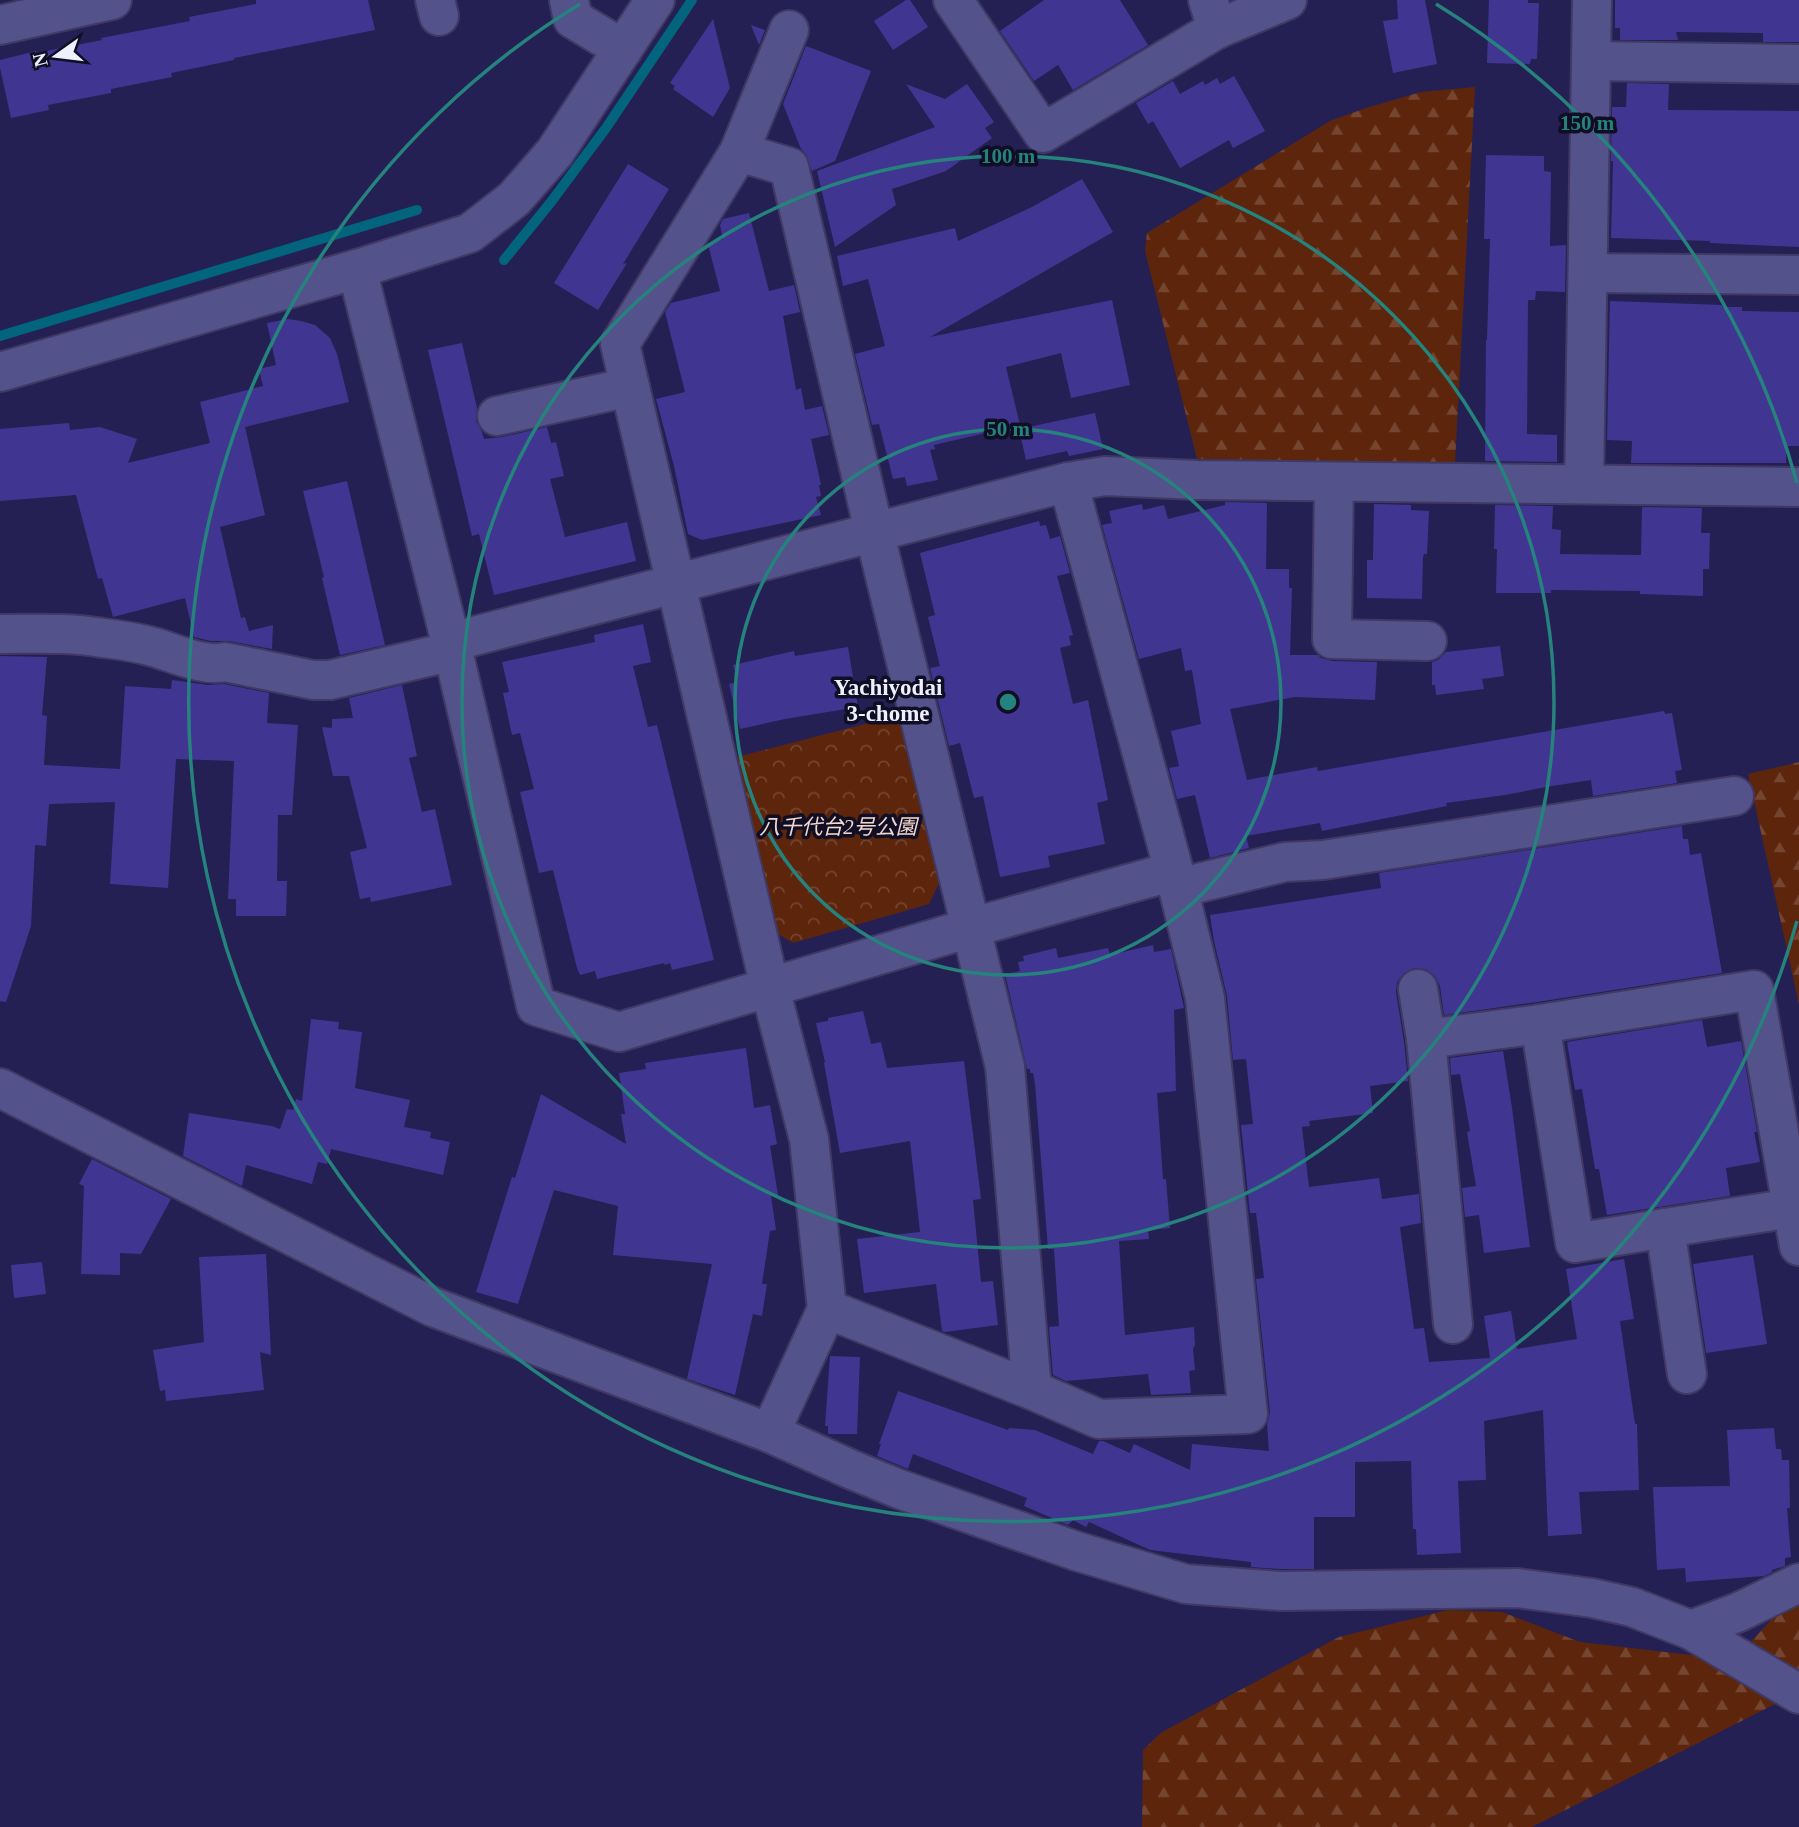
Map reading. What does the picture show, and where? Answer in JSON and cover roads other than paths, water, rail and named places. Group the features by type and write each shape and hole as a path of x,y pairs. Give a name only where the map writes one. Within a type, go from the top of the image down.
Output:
{"street":[{"path":"0,25 112,0"},
{"path":"569,0 573,19 623,49"},
{"path":"0,372 357,269 470,233 514,199 555,152 655,0"},
{"path":"953,0 1043,132 1213,15 1287,0"},
{"path":"1584,484 1592,0"},
{"path":"770,1433 827,1309 809,1139 770,988 620,344 739,152 789,30"},
{"path":"1591,61 1799,64"},
{"path":"739,152 789,167 874,531 1005,1067 1032,1390"},
{"path":"357,269 452,646 536,1006 620,1032 970,928 1176,879 1284,862 1323,860 1734,796"},
{"path":"1588,273 1799,275"},
{"path":"497,416 630,387"},
{"path":"0,634 83,635 106,638 155,647 181,657 313,680 330,680 676,583 1068,482 1105,476 1334,482 1799,487"},
{"path":"827,1309 1100,1419 1248,1414 1205,998 1176,879 1068,482"},
{"path":"1334,482 1332,639 1427,641"},
{"path":"1418,989 1426,1040 1453,1324"},
{"path":"1426,1040 1754,990 1799,1246"},
{"path":"1540,1024 1575,1243 1792,1208"},
{"path":"0,1088 433,1307 770,1433 900,1489 1076,1551 1186,1584 1281,1591 1517,1588 1592,1598 1632,1607 1691,1630 1799,1694"},
{"path":"1665,1228 1687,1374"},
{"path":"1691,1630 1739,1612 1799,1583"}],"waterway":[{"path":"504,260 606,128 692,0"},
{"path":"0,336 417,210"}],"district":[{"name":"Yachiyodai 3-chome","path":"888,700"}],"park label":[{"name":"八千代台2号公園","path":"838,827"}]}
